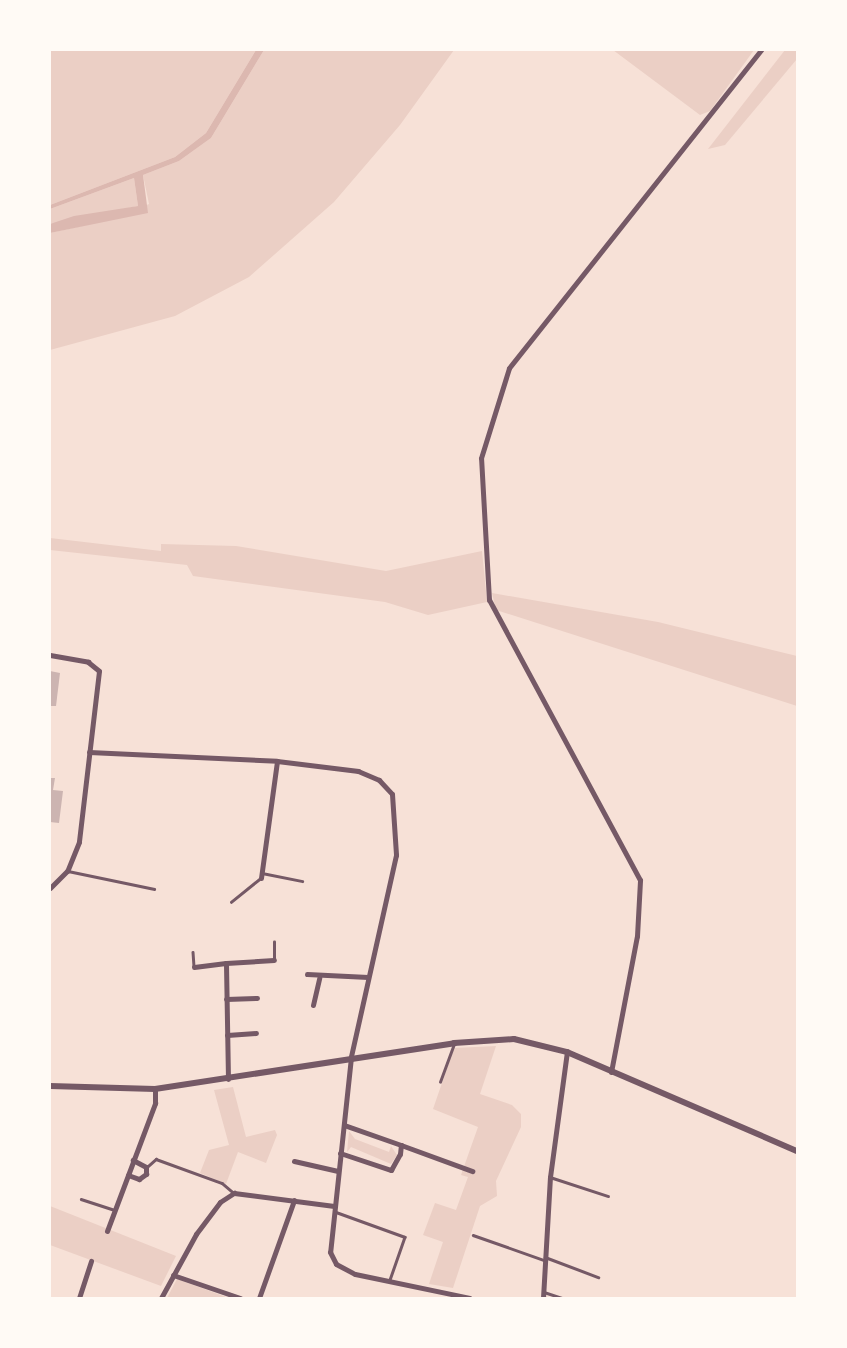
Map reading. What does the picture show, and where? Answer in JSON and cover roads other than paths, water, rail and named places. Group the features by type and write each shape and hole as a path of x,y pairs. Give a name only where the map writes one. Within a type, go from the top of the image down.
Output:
{"street":[{"path":"611,1072 637,936 640,880 489,600 481,458 509,368 761,50"},
{"path":"50,655 88,662 99,671 79,842 67,871 50,888"},
{"path":"89,752 277,761 370,774 394,799 396,855 351,1057 330,1246 336,1264 355,1274 470,1298"},
{"path":"261,875 277,761"},
{"path":"194,967 274,960"},
{"path":"226,963 228,1079"},
{"path":"307,974 319,978 368,977"},
{"path":"313,1005 319,978"},
{"path":"226,999 257,998"},
{"path":"227,1035 256,1033"},
{"path":"50,1086 155,1088 228,1079 351,1057 454,1043 514,1039 566,1052 797,1151"},
{"path":"543,1298 550,1177 566,1052"},
{"path":"108,1231 155,1103 155,1088"},
{"path":"344,1125 472,1171"},
{"path":"340,1153 391,1170 401,1146"},
{"path":"128,1175 142,1179 146,1167 133,1160"},
{"path":"294,1160 338,1171"},
{"path":"161,1298 173,1274 214,1209 234,1193 294,1200 334,1209"},
{"path":"259,1298 294,1200"},
{"path":"79,1298 91,1261"},
{"path":"173,1274 240,1298"}],"lane":[{"path":"67,871 154,889"},
{"path":"231,902 261,875 302,881"},
{"path":"274,942 274,960"},
{"path":"193,952 194,967"},
{"path":"440,1082 454,1043"},
{"path":"146,1167 156,1159 222,1183 234,1193"},
{"path":"550,1177 608,1196"},
{"path":"81,1199 115,1211"},
{"path":"334,1209 405,1237 389,1282"},
{"path":"473,1235 598,1277"},
{"path":"543,1291 563,1298"}]}
